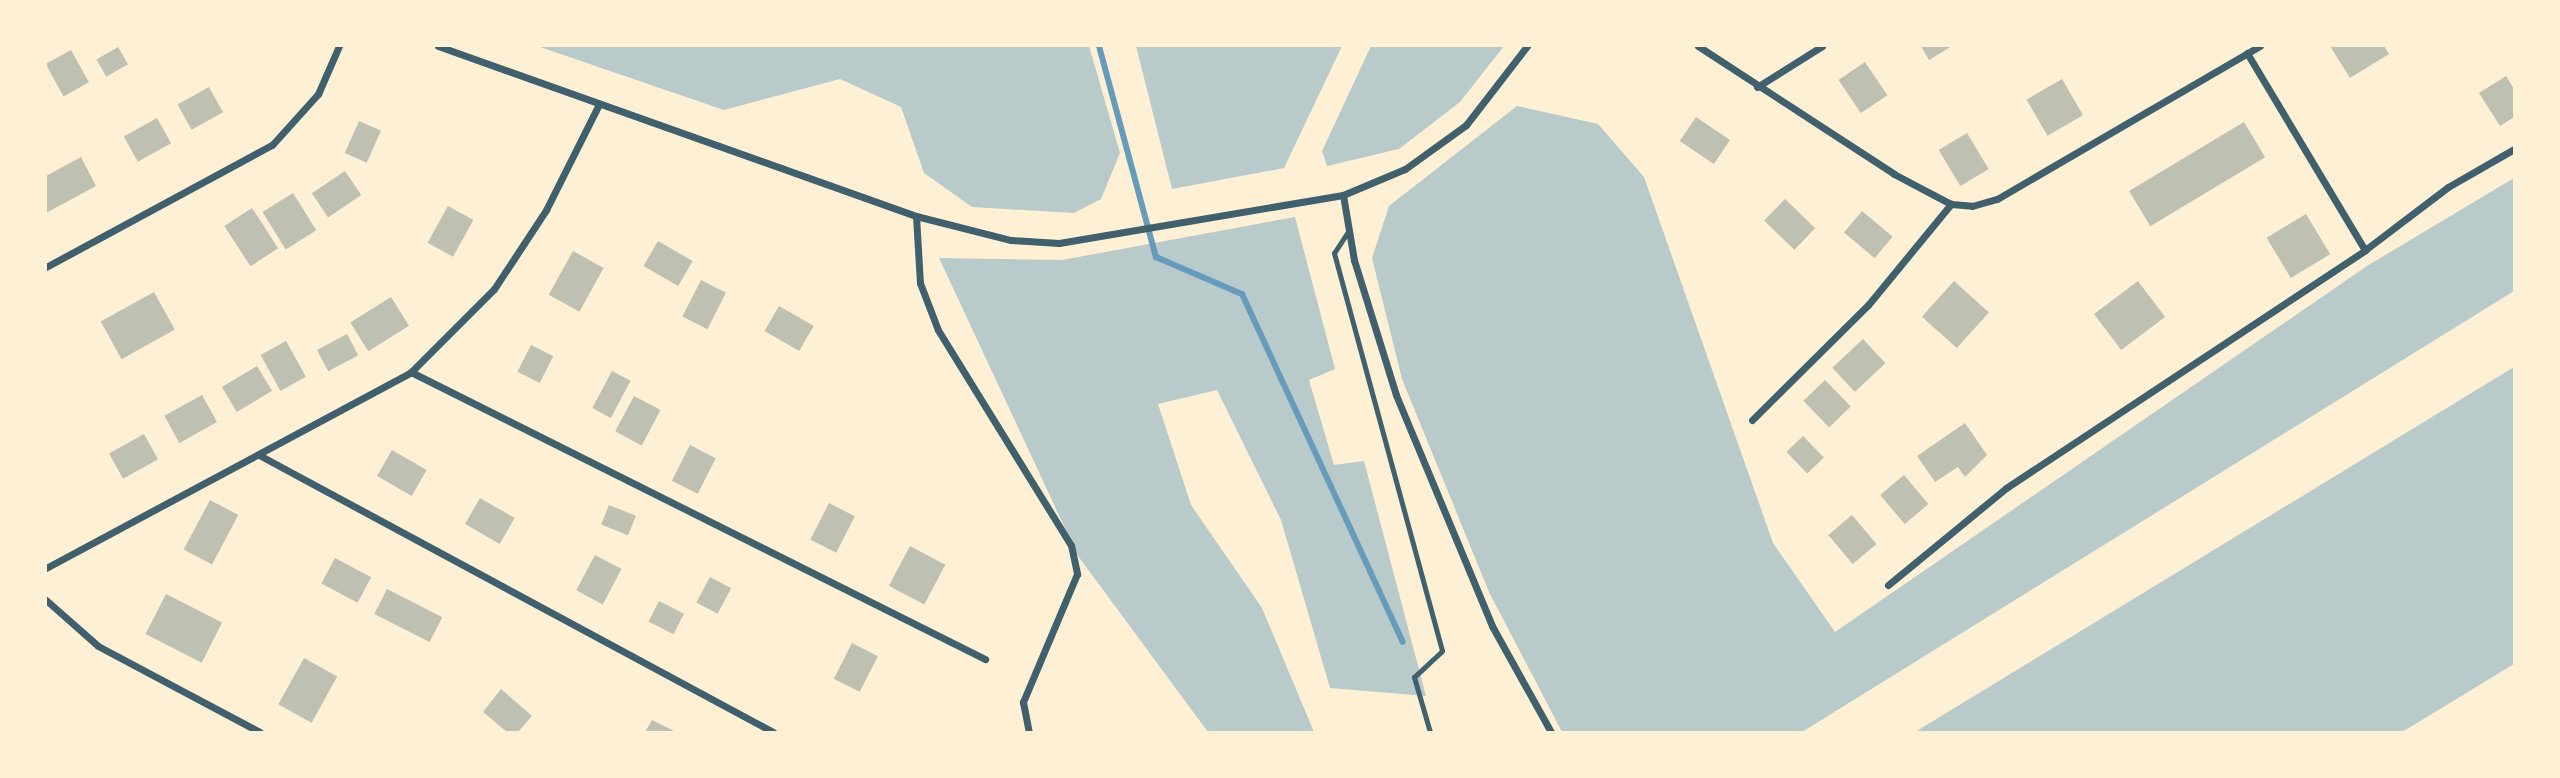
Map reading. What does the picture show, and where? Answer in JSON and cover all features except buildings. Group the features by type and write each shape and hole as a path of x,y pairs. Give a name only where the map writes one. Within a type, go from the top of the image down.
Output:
{"street":[{"path":"46,267 272,145 318,94 339,46"},
{"path":"438,46 916,216 1011,240 1115,236 1343,195 1405,169 1466,125 1527,46"},
{"path":"1698,46 1757,87 1951,204 1997,199 2260,46"},
{"path":"1757,87 1822,46"},
{"path":"2247,53 2365,250"},
{"path":"46,568 411,372 494,289 546,210 599,104"},
{"path":"1888,585 2040,465 2365,250 2448,187 2515,149"},
{"path":"1343,195 1349,230 1396,395 1492,626 1551,733"},
{"path":"1752,420 1868,305 1951,204"},
{"path":"916,216 919,283 938,330 1071,545 1077,574 1023,702 1029,733"},
{"path":"411,372 985,659"},
{"path":"259,455 773,733"},
{"path":"46,600 98,646 260,733"}],"lane":[{"path":"1349,230 1334,253 1442,651 1414,677 1430,733"}],"shaded area":[{"path":"537,46 1089,46 1120,153 1101,199 1074,213 972,207 924,173 901,107 840,79 724,110"},
{"path":"1136,46 1342,46 1284,168 1172,189"},
{"path":"1371,46 1504,46 1460,102 1399,149 1327,166 1322,151"},
{"path":"1517,106 1598,124 1644,177 1773,543 1835,632 2367,266 2514,178 2514,291 1802,732 1562,732 1489,592 1402,379 1372,258 1389,206"},
{"path":"1295,217 1335,369 1309,380 1334,465 1364,461 1426,696 1330,688 1281,520 1217,390 1158,404 1191,505 1262,608 1314,732 1208,732 1078,556 939,258 1062,260"},
{"path":"2514,367 2514,664 2402,732 1915,732"}],"waterway":[{"path":"1099,46 1156,257 1242,294 1403,642"}]}
